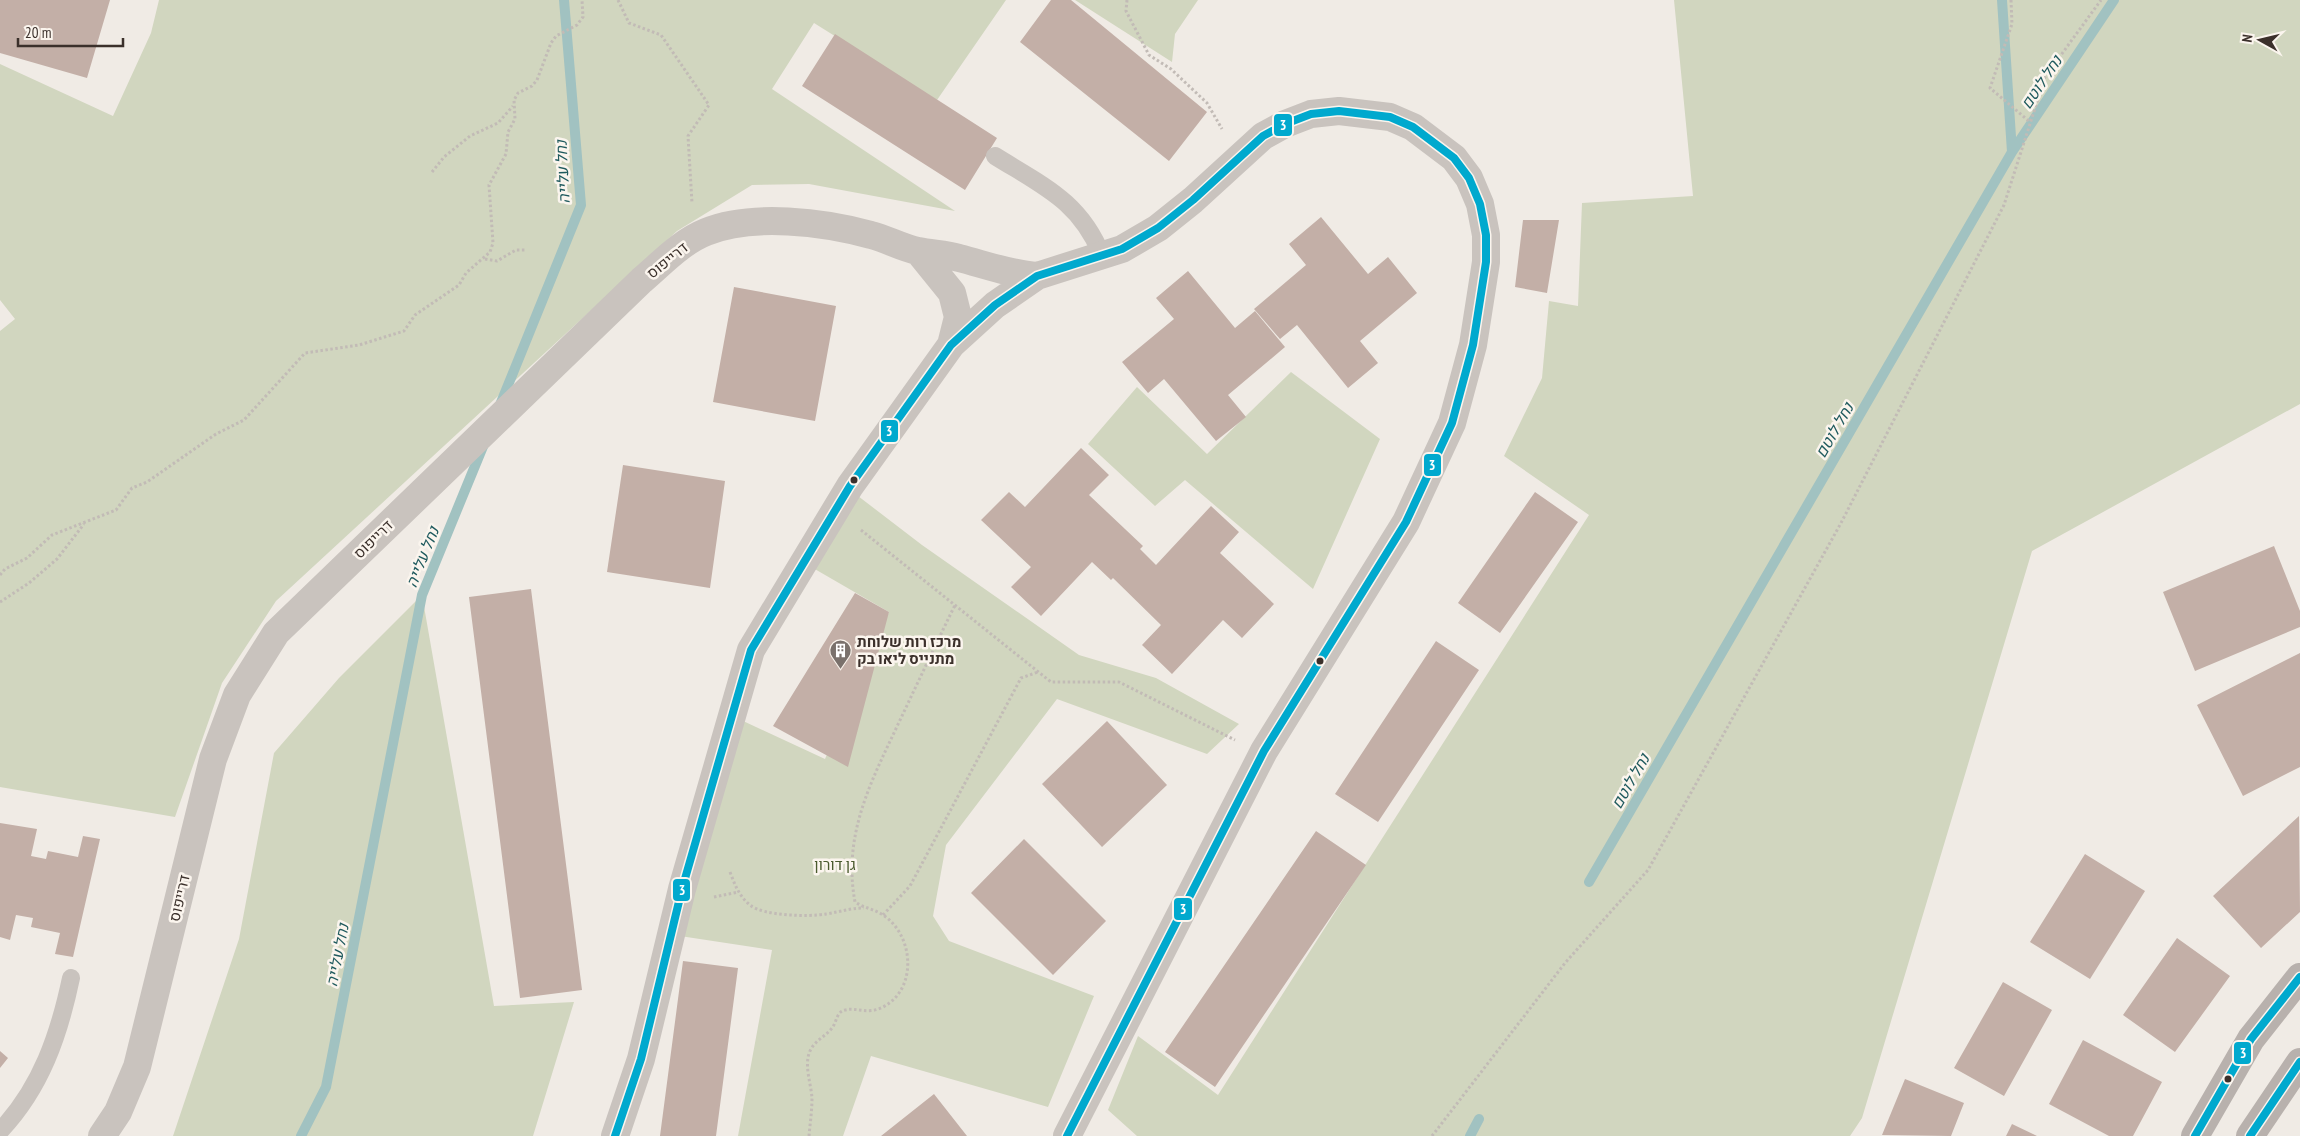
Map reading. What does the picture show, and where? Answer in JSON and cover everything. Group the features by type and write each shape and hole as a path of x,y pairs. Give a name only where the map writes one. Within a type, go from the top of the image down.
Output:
{"main road":[{"path":"2195,1136 2250,1039 2300,978"},
{"path":"2250,1136 2300,1062"}],"street":[{"path":"615,1136 641,1059 682,889 752,650 836,510 952,345 995,305 1037,276 1102,256 1135,242 1158,228 1193,200 1263,136 1285,124 1311,114 1338,111 1390,117 1412,127 1454,158 1469,178 1480,204 1486,235 1486,262 1473,345 1452,424 1406,522 1264,751 1067,1136"},
{"name":"דרייפוס","path":"102,1136 118,1112 139,1060 213,759 237,695 276,633 642,280 681,246 705,232 736,223 775,221 834,227 871,235 918,251 940,252 1012,274 1037,276"},
{"path":"918,251 952,293 958,317 952,345"}],"lane":[{"path":"995,156 1055,194 1076,212 1088,227 1102,256"},
{"path":"0,1131 30,1092 45,1064 61,1022 71,978"}],"path":[{"path":"432,172 444,156 470,136 498,122 513,106 518,93 532,86 537,80 551,43 556,36 577,25 583,16 582,0"},
{"path":"618,0 628,24 662,35 708,105 688,136 692,202 705,232"},
{"path":"1127,0 1126,11 1149,55 1172,69 1206,103 1239,158"},
{"path":"2011,0 2012,24 1990,88 2030,122"},
{"path":"1432,1136 1565,963 1648,870 1841,523 2004,205 2045,76 2102,0"},
{"path":"0,575 5,569 28,558 52,535 116,510 132,488 147,482 216,434 244,420 305,353 359,345 404,331 415,315 459,285 466,273 485,259 490,252 494,233 489,185 506,154 508,132 515,119 513,106"},
{"path":"485,259 497,261 516,250 526,250"},
{"path":"836,510 1051,682 1119,682 1235,740"},
{"path":"0,602 29,583 57,559 84,524"},
{"path":"809,1136 812,1098 808,1059 810,1050 818,1039 832,1028 837,1015 845,1010 861,1012 882,1007 897,998 904,984 908,955 904,941 883,915 855,902 852,888 852,850 865,795 955,604"},
{"path":"883,915 910,886 1021,678 1038,672"},
{"path":"730,872 738,892 751,907 802,917 829,914 848,908 865,908"}],"green space":[{"path":"159,0 1006,0 937,100 814,23 772,89 955,211 809,184 752,185 677,231 276,601 222,683 175,817 0,787 0,331 15,319 0,300 0,64 113,116 151,33"},
{"path":"1075,0 1198,0 1175,34 1172,62"},
{"path":"1674,0 2300,0 2300,404 2032,551 1862,1118 1850,1136 1137,1136 1108,1110 1138,1036 1218,1095 1589,515 1504,456 1542,378 1549,301 1578,306 1582,203 1693,196"},
{"path":"1291,372 1380,439 1313,589 1185,480 1155,506 1088,444 1137,387 1207,454"},
{"name":"גן דורון","path":"858,496 922,545 1079,655 1156,678 1239,724 1207,754 1057,699 946,845 933,916 949,941 1094,996 1048,1107 871,1056 843,1136 738,1136 772,950 680,936 741,720 825,759 889,612 813,568"},
{"path":"422,595 494,1006 574,1002 533,1136 173,1136 239,939 274,753 339,678"}],"building":[{"path":"0,0 110,0 87,78 0,53"},
{"path":"1051,0 1071,0 1207,112 1169,161 1020,42"},
{"path":"835,34 997,138 965,190 802,86"},
{"path":"1321,217 1368,274 1388,257 1417,293 1360,341 1378,363 1348,388 1297,325 1280,339 1254,309 1306,265 1289,244"},
{"path":"1523,220 1559,220 1547,293 1515,287"},
{"path":"1188,271 1235,328 1255,311 1285,347 1228,395 1246,417 1216,441 1164,379 1148,393 1122,362 1174,319 1156,298"},
{"path":"734,287 836,306 815,421 713,402"},
{"path":"1081,448 1109,475 1089,495 1143,546 1140,549 1156,565 1211,506 1239,532 1220,553 1274,604 1242,638 1223,620 1172,674 1142,645 1161,625 1113,578 1111,580 1092,562 1041,616 1011,587 1031,567 981,520 1009,492 1025,507"},
{"path":"623,465 725,481 710,588 607,572"},
{"path":"1535,492 1578,522 1500,633 1458,603"},
{"path":"2274,546 2300,611 2300,627 2195,671 2163,592"},
{"path":"531,589 582,990 520,998 469,597"},
{"name":"מרכז רות שלוחת מתנייס ליאו בק","path":"855,593 889,612 848,767 773,726"},
{"path":"1436,641 1479,670 1378,822 1335,794"},
{"path":"2300,653 2300,767 2243,796 2197,705"},
{"path":"1107,721 1167,785 1102,847 1042,784"},
{"path":"2299,816 2300,912 2261,948 2213,896"},
{"path":"0,823 37,829 31,856 46,859 48,851 78,857 83,836 100,839 73,957 55,954 60,933 31,927 33,918 16,915 10,940 0,937"},
{"path":"1316,831 1366,865 1215,1087 1165,1052"},
{"path":"1024,839 1106,921 1053,975 971,893"},
{"path":"2085,854 2145,891 2090,979 2030,942"},
{"path":"2177,938 2230,976 2175,1052 2123,1015"},
{"path":"683,961 738,968 716,1136 660,1136"},
{"path":"2003,982 2052,1010 2004,1096 1954,1068"},
{"path":"2083,1040 2162,1082 2133,1136 2109,1136 2049,1104"},
{"path":"0,1051 8,1058 0,1068"},
{"path":"1905,1079 1964,1103 1951,1136 1882,1135"},
{"path":"934,1094 967,1136 881,1136"},
{"path":"2012,1124 2037,1136 2006,1136"}],"waterway":[{"name":"נחל עלייה","path":"500,405 581,205 564,0"},
{"path":"2002,0 2012,152"},
{"name":"נחל לוטם","path":"1589,882 2012,152 2114,0"},
{"name":"נחל עלייה","path":"301,1136 326,1087 422,595 484,444"},
{"name":"נחל לוטם","path":"1470,1136 1479,1119"}],"transit line":[{"name":"3","path":"615,1136 641,1059 682,889 751,650 850,486 951,345 995,305 1037,276 1122,249 1158,228 1193,200 1263,136 1285,124 1311,114 1339,111 1390,117 1413,127 1454,158 1469,178 1480,204 1486,235 1486,262 1473,345 1452,423 1406,522 1264,751 1067,1136"},
{"name":"3","path":"2195,1136 2251,1039 2300,977"},
{"name":"3","path":"2250,1136 2300,1062"}],"place":[{"name":"מרכז רות שלוחת מתנייס ליאו בק","path":"841,669"}]}
